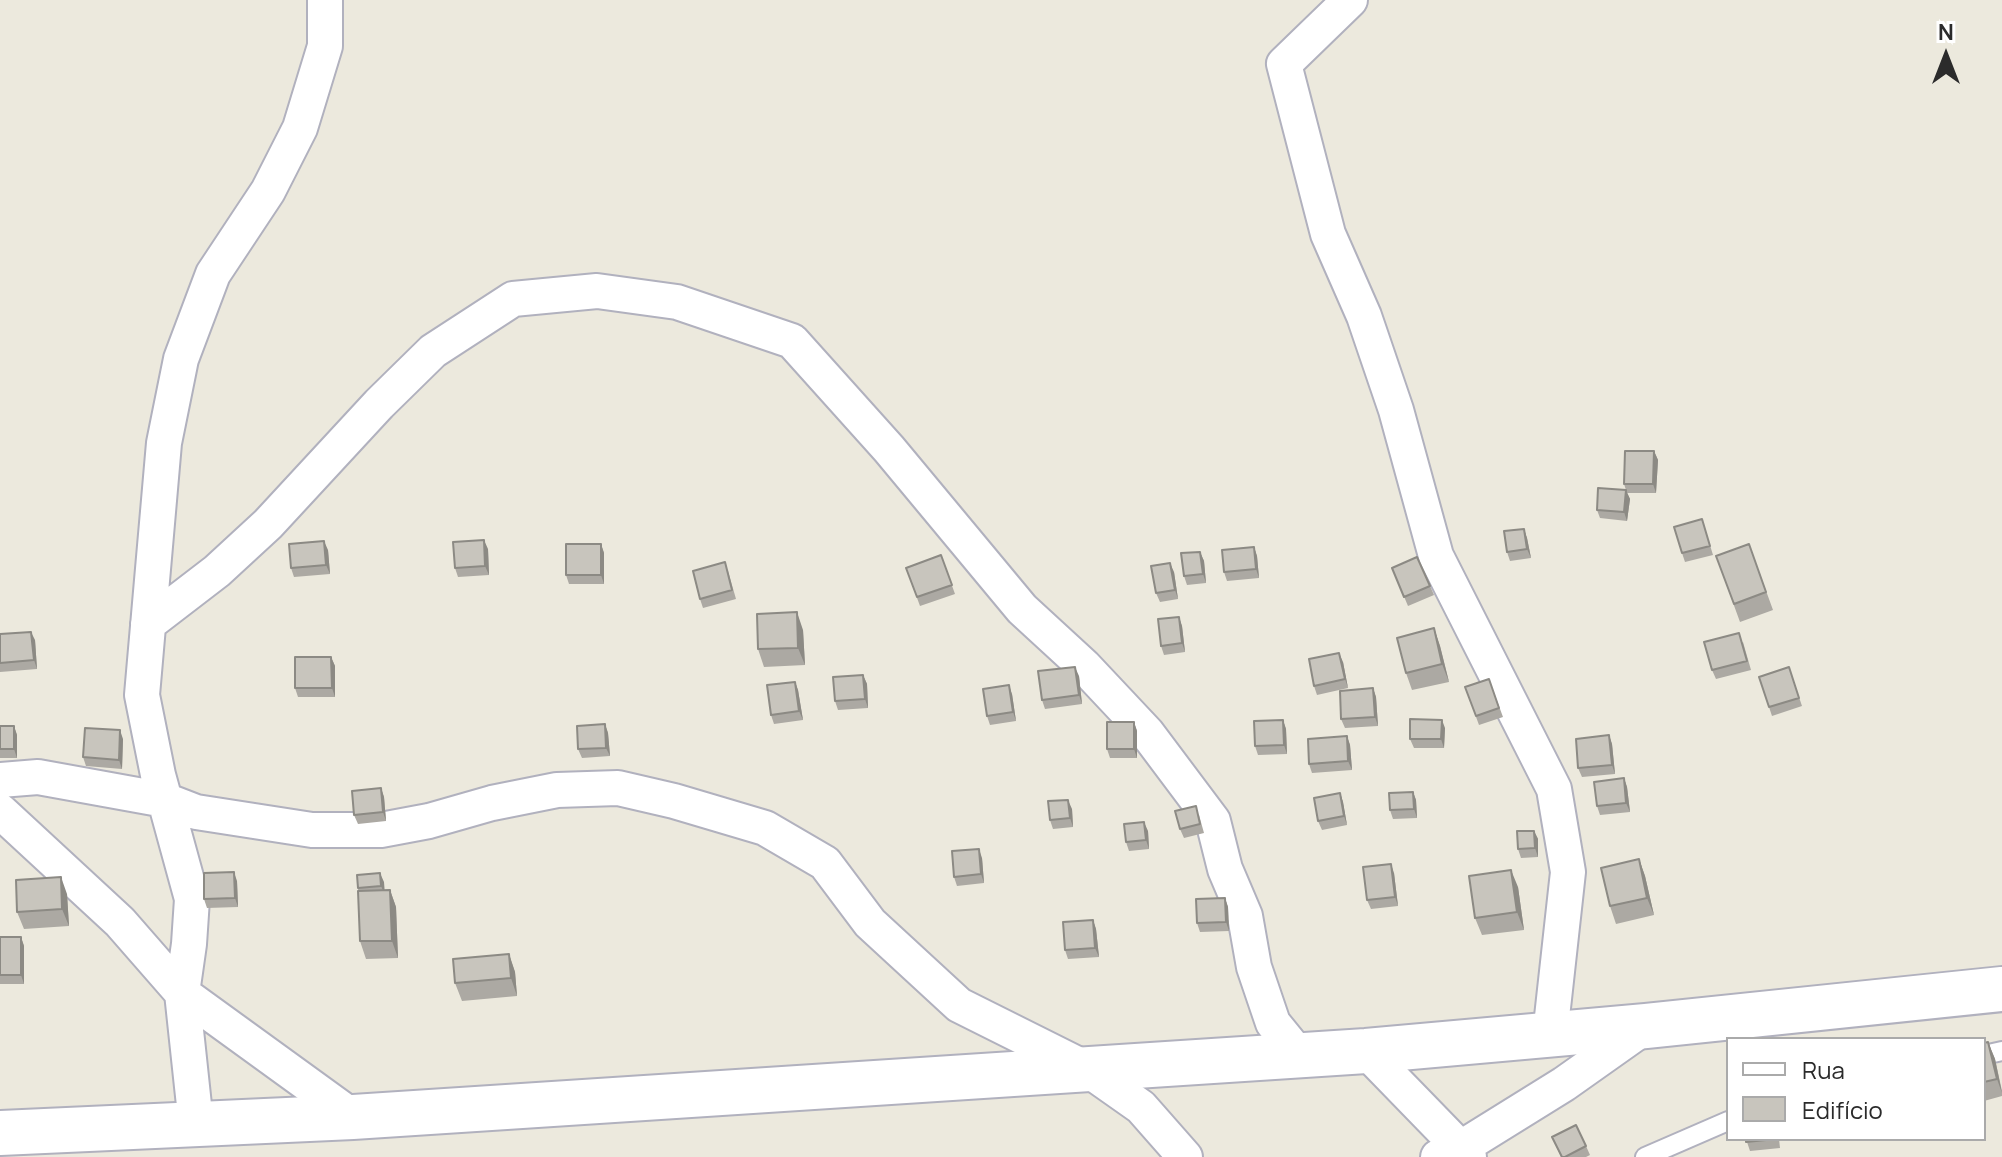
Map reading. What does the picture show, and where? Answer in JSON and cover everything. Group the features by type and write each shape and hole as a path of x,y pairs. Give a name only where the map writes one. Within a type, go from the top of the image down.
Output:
{"street":[{"path":"196,1124 182,993 192,899 165,800 142,695 164,443 181,359 213,274 268,191 300,128 325,46 325,0"},
{"path":"1350,0 1284,64 1328,234 1364,316 1396,410 1436,556 1554,789 1568,872 1550,1035"},
{"path":"148,624 217,571 268,524 379,404 433,351 513,299 597,291 677,302 792,341 889,449 1022,609 1084,666 1147,733 1213,821 1225,869 1245,916 1254,967 1273,1023 1299,1055"},
{"path":"0,780 38,777 165,800 196,812 312,830 381,830 557,790 618,788 765,828 825,863 870,923 959,1005 1087,1069 1141,1107 1185,1157"},
{"path":"0,811 120,922 182,993 353,1117"},
{"path":"0,1133 353,1117 1366,1051 2002,989"},
{"path":"1366,1051 1456,1154 1646,1026"}],"lane":[{"path":"1645,1157 1726,1122"}],"building":[{"path":"1625,451 1654,451 1653,484 1624,484"},
{"path":"1598,488 1626,490 1624,512 1597,510"},
{"path":"1702,519 1710,546 1682,553 1674,527"},
{"path":"1524,529 1527,549 1507,552 1504,531"},
{"path":"484,540 485,566 455,568 453,542"},
{"path":"324,541 326,565 291,568 289,544"},
{"path":"566,544 601,544 601,575 566,575"},
{"path":"1749,544 1766,592 1734,604 1716,556"},
{"path":"1254,547 1256,569 1224,572 1222,550"},
{"path":"1200,552 1203,574 1184,576 1181,553"},
{"path":"941,555 952,585 917,597 906,568"},
{"path":"1417,557 1430,586 1404,597 1392,568"},
{"path":"725,562 732,590 700,599 693,571"},
{"path":"1170,563 1175,590 1156,593 1151,566"},
{"path":"797,612 798,648 758,649 757,614"},
{"path":"1179,617 1182,643 1161,646 1158,619"},
{"path":"1434,628 1442,664 1406,673 1397,638"},
{"path":"31,632 34,660 0,663 0,634"},
{"path":"1739,633 1747,661 1712,670 1704,642"},
{"path":"1339,653 1345,679 1314,686 1309,659"},
{"path":"295,657 331,657 332,688 295,688"},
{"path":"1075,667 1079,695 1042,700 1038,671"},
{"path":"1789,667 1799,698 1769,707 1759,677"},
{"path":"863,675 865,699 835,701 833,677"},
{"path":"1489,679 1499,708 1476,716 1465,687"},
{"path":"795,682 799,711 771,715 767,685"},
{"path":"1009,685 1013,712 987,716 983,689"},
{"path":"1373,688 1375,717 1341,719 1340,691"},
{"path":"1410,719 1442,720 1441,739 1410,739"},
{"path":"1283,720 1284,745 1255,746 1254,721"},
{"path":"1107,722 1134,722 1134,749 1107,749"},
{"path":"605,724 606,748 578,749 577,726"},
{"path":"0,726 14,726 14,749 0,749"},
{"path":"85,728 120,730 119,760 83,757"},
{"path":"1609,735 1612,765 1578,768 1576,739"},
{"path":"1347,736 1348,761 1309,764 1308,739"},
{"path":"1624,778 1626,803 1597,806 1594,782"},
{"path":"381,788 383,812 354,815 352,791"},
{"path":"1413,792 1414,809 1390,810 1389,793"},
{"path":"1340,793 1344,816 1318,821 1314,798"},
{"path":"1068,800 1070,818 1050,820 1048,801"},
{"path":"1196,806 1200,824 1180,829 1175,811"},
{"path":"1144,822 1146,840 1126,842 1124,824"},
{"path":"1517,831 1534,831 1535,848 1518,849"},
{"path":"979,849 981,874 954,877 952,851"},
{"path":"1639,859 1647,898 1610,906 1601,868"},
{"path":"1391,864 1395,897 1367,900 1363,867"},
{"path":"1511,870 1517,912 1475,918 1469,876"},
{"path":"234,872 235,898 204,899 204,873"},
{"path":"380,873 381,886 358,888 357,875"},
{"path":"61,877 62,909 17,912 16,880"},
{"path":"390,890 392,941 360,941 358,891"},
{"path":"1225,898 1226,922 1197,923 1196,899"},
{"path":"1093,920 1095,948 1065,950 1063,922"},
{"path":"0,937 21,937 21,975 0,975"},
{"path":"509,954 511,978 455,983 453,959"},
{"path":"1986,1042 1997,1079 1986,1082"},
{"path":"1576,1125 1586,1146 1562,1157 1552,1137"}]}
